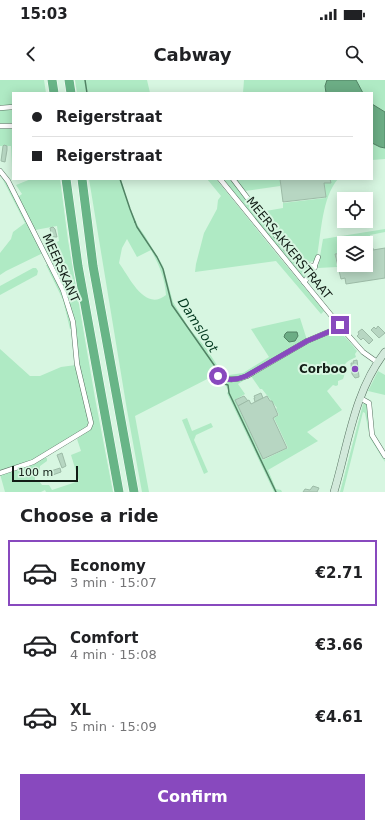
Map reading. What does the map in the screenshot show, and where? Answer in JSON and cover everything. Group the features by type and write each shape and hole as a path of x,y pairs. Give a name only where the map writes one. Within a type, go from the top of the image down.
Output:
{"highway":[{"path":"52,80 54,92"},
{"path":"69,80 71,92"},
{"path":"66,180 78,266 119,492"},
{"path":"82,180 93,266 134,492"}],"main road":[{"path":"334,492 360,398 377,362 385,352"}],"street":[{"path":"0,108 12,107"},
{"path":"0,126 12,126"},
{"name":"MEERSKANT","path":"0,171 8,181 63,290 73,322 77,364 91,419 89,428 33,462 0,472"},
{"name":"MEERSAKKERSTRAAT","path":"221,180 363,352 377,362"},
{"path":"234,180 293,258 299,262 315,267"},
{"path":"304,282 312,273 318,257"},
{"path":"218,376 223,379 241,378 246,376 307,341 333,330 340,325"},
{"path":"360,398 369,403 372,435 385,456"}],"shaded area":[{"path":"0,80 44,80 46,92 12,92 12,105 0,107"},
{"path":"75,80 147,80 150,92 77,92"},
{"path":"244,80 327,80 325,86 326,92 243,92"},
{"path":"327,80 356,80 362,92 326,92 325,86"},
{"path":"356,80 385,80 385,112 373,105 373,92 362,92"},
{"path":"373,105 385,112 385,148 373,144"},
{"path":"12,109 12,123 0,124 0,110"},
{"path":"0,129 12,129 12,167 11,146 0,146"},
{"path":"373,144 385,148 385,159 373,160"},
{"path":"2,178 4,178 43,253 0,275 0,253 11,239 13,232 25,223"},
{"path":"28,180 60,180 68,240 113,492 46,492 45,490 41,492 5,492 0,474 27,467 45,458 47,458 47,461 40,466 39,474 35,477 35,480 39,481 42,485 49,485 52,490 79,481 71,455 81,451 77,439 89,430 93,422 82,381 67,294 44,247 59,241 57,226 35,230 18,197 22,194 16,185"},
{"path":"89,180 121,180 128,203 138,226 163,266 173,302 189,328 206,348 222,373 229,375 243,373 269,357 251,329 300,318 307,340 274,363 306,344 333,333 339,333 344,336 357,351 355,354 356,357 345,364 345,374 343,379 338,381 338,385 333,385 327,391 342,410 307,432 318,441 268,470 276,489 281,490 282,492 274,492 227,393 229,391 224,383 215,375 135,416 149,492 142,492","holes":["127,239 137,257 151,250 161,272 166,295 158,299 151,299 145,296 133,284 119,263 122,248","251,376 260,389 262,389 277,408 276,409 279,415 274,418 288,448 263,460 235,400 245,394 238,384"]},
{"path":"208,180 217,180 324,311 321,314 276,261 195,272 204,233 217,209 218,200 221,196"},
{"path":"224,180 232,180 291,257 310,268 311,271 306,277 302,277"},
{"path":"236,180 280,180 280,186 245,191"},
{"path":"330,180 337,180 325,206 317,257 314,261 304,262 292,253 260,212 283,208 283,203 325,198 324,183 330,182"},
{"path":"385,229 385,232 370,236 342,236"},
{"path":"337,237 337,255 335,255 337,267 318,268 323,239"},
{"path":"49,264 63,296 72,329 70,329 63,300 46,265"},
{"path":"33,268 36,268 38,271 37,275 0,295 0,286"},
{"path":"287,332 297,332 298,336 295,341 289,342 284,337"},
{"path":"0,349 30,376 40,376 61,367 76,365 89,420 87,427 38,457 25,463 0,470"},
{"path":"378,371 385,375 385,395 368,391"},
{"path":"367,403 368,407 371,436 383,455 385,462 370,438 365,413 363,412 343,492 340,492 363,404"},
{"path":"187,418 192,431 211,423 213,427 196,435 194,440 208,472 204,474 182,420"}],"building":[{"path":"4,145 7,146 5,162 1,161"},
{"path":"280,180 330,180 331,183 324,183 326,197 283,202"},
{"path":"53,227 55,229 57,237 52,237 50,228"},
{"path":"385,248 385,278 346,284 345,278 341,279 339,272 373,272 373,250"},
{"path":"378,326 385,333 379,338 371,330 374,327 376,329"},
{"path":"362,329 373,340 369,344 363,338 361,340 357,336 359,334 358,332"},
{"name":"Corboo","path":"357,360 359,377 355,378 352,374 351,363 354,363 353,361"},
{"path":"261,393 263,398 255,402 254,396"},
{"path":"244,396 248,401 238,406 235,400"},
{"path":"267,396 270,401 272,401 278,415 273,418 287,448 263,459 238,406 249,400 251,404"},
{"path":"62,453 66,466 62,468 57,455"},
{"path":"60,468 61,472 47,477 45,473"},
{"path":"313,486 319,488 317,492 303,492 305,489 310,490"}],"waterway":[{"name":"Damsloot","path":"85,80 87,92"},
{"name":"Damsloot","path":"120,180 135,222"},
{"name":"Damsloot","path":"135,222 163,269 172,305 219,372"},
{"name":"Damsloot","path":"221,383 228,385 229,393 276,492"}],"place":[{"name":"Corboo","path":"355,369"}],"route":[{"path":"218,376 223,379 235,379 246,376 307,341 333,330 340,325"}]}
